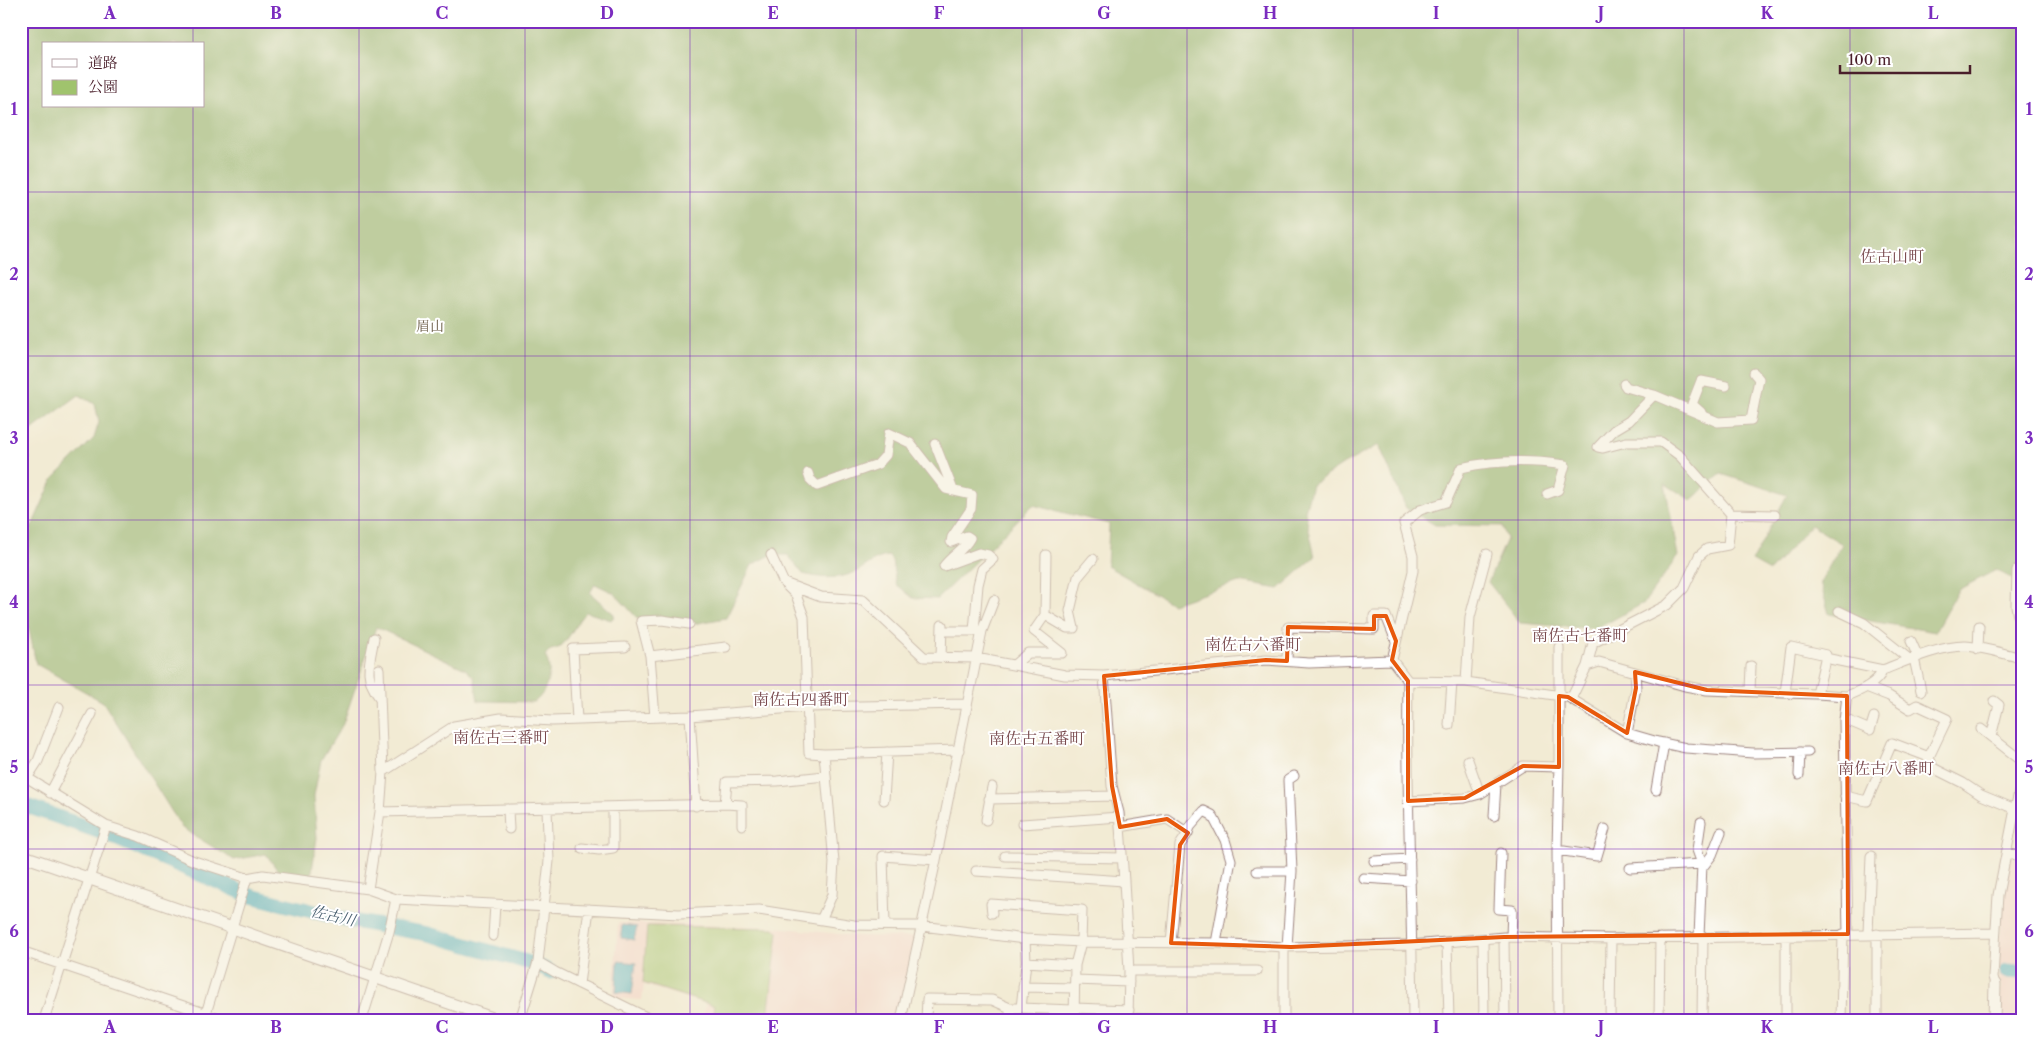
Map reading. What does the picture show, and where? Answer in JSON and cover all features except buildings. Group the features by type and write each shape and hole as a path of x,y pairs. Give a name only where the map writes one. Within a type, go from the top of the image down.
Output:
{"street":[{"path":"1624,384 1626,387 1654,395 1718,422 1751,420 1758,379 1754,373"},
{"path":"1707,418 1692,404 1701,381 1726,386"},
{"path":"1571,699 1587,666 1592,643 1667,605 1684,588 1699,556 1707,549 1728,545 1731,514 1680,456 1661,442 1626,442 1603,448 1598,447 1614,430 1629,421 1654,395"},
{"path":"808,473 810,479 817,486 878,464 886,455 889,433 910,443 946,488 972,495 971,509 952,537 951,542 967,536 970,538 967,545 949,559 944,566 979,553 988,555 993,559 982,569 980,577 976,658 959,750 901,1020"},
{"path":"935,444 953,490"},
{"path":"1413,1020 1411,880 1406,743 1408,681 1392,660 1413,571 1413,556 1404,523 1420,510 1446,502 1461,468 1476,464 1534,460 1565,465 1558,490 1547,494"},
{"path":"1731,514 1775,515"},
{"path":"1466,682 1470,617 1487,554"},
{"path":"770,555 784,583 796,595 804,617 809,753 959,750"},
{"path":"1014,665 1028,653 1062,653 1034,630 1045,615 1046,555"},
{"path":"1045,615 1067,628 1074,628 1070,611 1078,577 1093,558"},
{"path":"2017,570 2016,606 2022,637"},
{"path":"784,583 821,597 863,600 924,657 976,658 1065,675 1104,676 1258,660 1309,663 1392,660"},
{"path":"978,631 994,600"},
{"path":"1839,611 1864,624 1914,658"},
{"path":"1287,661 1288,627 1374,629 1374,616 1386,616 1396,641"},
{"path":"655,717 650,656 641,621 662,620 689,624"},
{"path":"1978,649 1979,626"},
{"path":"941,657 942,628 978,631"},
{"path":"374,638 368,674 373,688 379,697"},
{"path":"1911,640 1921,691"},
{"path":"1825,658 1883,670 1914,658 1965,646 2021,655"},
{"path":"577,720 573,649 624,647"},
{"path":"650,656 726,647"},
{"path":"1558,1020 1559,647"},
{"path":"1785,693 1791,647 1826,655 1817,694"},
{"path":"1587,666 1598,662 1685,686 1707,690 1847,696 1866,687 1881,676 1883,670"},
{"path":"1750,691 1751,666"},
{"path":"368,889 384,772 379,669"},
{"path":"1627,733 1636,688 1635,672"},
{"path":"1104,676 1112,786 1119,817 1124,881 1129,982 1128,1016"},
{"path":"1408,681 1466,682 1560,696 1571,699 1627,733 1686,748 1753,753 1804,752 1799,775"},
{"path":"1449,725 1452,682"},
{"path":"1866,687 1889,696 1910,709 1916,705 1947,718 1929,757 1933,768 1980,795 2019,808"},
{"path":"1841,1020 1846,934 1844,719 1847,696"},
{"path":"1991,737 1999,704 1994,701"},
{"path":"384,772 454,726 501,718 577,720 690,716 807,707 967,704"},
{"path":"59,707 38,761 24,776 105,829 138,836 246,882 263,875 368,889 396,898 495,904 679,914 759,910 854,925 922,926 1025,939 1081,942 1216,943 1285,947 1412,945 1507,937 1611,939 1701,936 1995,933"},
{"path":"50,792 92,714"},
{"path":"690,716 696,806"},
{"path":"1844,719 1870,730 1874,717"},
{"path":"1981,729 2022,761"},
{"path":"1656,790 1664,743"},
{"path":"1844,796 1867,801 1892,743 1929,757"},
{"path":"884,800 887,752"},
{"path":"821,920 832,895 834,862 824,754"},
{"path":"1468,760 1480,794"},
{"path":"1408,802 1465,798 1480,794 1522,766 1559,766"},
{"path":"725,804 727,782 777,781 825,776"},
{"path":"1284,1020 1285,947 1292,871 1288,780 1294,776"},
{"path":"1994,1020 1995,984 1993,977 1998,895 2006,852 2019,808 2022,780"},
{"path":"1494,816 1496,784"},
{"path":"986,820 992,787"},
{"path":"989,799 1114,796"},
{"path":"380,812 725,804 742,805 742,825"},
{"path":"587,852 613,848 613,808"},
{"path":"520,1020 537,965 545,906 549,861 547,809"},
{"path":"508,810 509,829"},
{"path":"1171,943 1180,845 1190,827 1204,811 1212,815 1225,840 1231,860 1216,943"},
{"path":"1028,826 1077,824 1119,817"},
{"path":"1120,827 1167,819 1188,833"},
{"path":"1701,822 1697,850 1702,866 1702,1020"},
{"path":"44,1020 105,829"},
{"path":"1557,850 1597,856 1605,829"},
{"path":"1630,868 1702,866 1712,855 1721,832"},
{"path":"2006,852 2022,859"},
{"path":"1501,853 1499,909 1512,910 1507,937 1505,1020"},
{"path":"21,855 498,1020"},
{"path":"885,925 883,856 936,860"},
{"path":"1005,856 1122,858"},
{"path":"1871,856 1872,934 1877,1020"},
{"path":"1374,861 1410,859"},
{"path":"976,871 1124,881"},
{"path":"1257,871 1292,871"},
{"path":"1363,878 1411,880"},
{"path":"205,1017 246,882"},
{"path":"362,1020 390,928 396,898"},
{"path":"493,936 495,904"},
{"path":"992,913 992,904 1082,910 1081,942 1075,965 1073,1013"},
{"path":"579,984 589,909"},
{"path":"1786,936 1786,1020"},
{"path":"1659,1020 1660,938"},
{"path":"1021,1008 1026,962 1025,939"},
{"path":"1483,939 1484,1020"},
{"path":"1610,1020 1611,939"},
{"path":"1448,943 1448,1020"},
{"path":"21,951 205,1017 225,1020"},
{"path":"1026,962 1075,965"},
{"path":"537,965 652,1020"},
{"path":"1128,971 1257,971"},
{"path":"1023,987 1129,982"},
{"path":"926,1020 927,999 992,1000 1010,1008 1177,1020"},
{"path":"1010,1008 1010,1020"}],"highlighted area":[{"path":"1374,616 1386,616 1396,641 1392,660 1408,681 1408,801 1465,798 1523,766 1559,767 1559,696 1568,697 1627,733 1636,688 1635,672 1707,690 1847,696 1848,934 1504,937 1291,947 1171,943 1180,845 1188,833 1167,819 1120,827 1112,786 1104,676 1266,660 1287,661 1288,627 1374,629"}],"shaded area":[{"path":"2009,856 2022,861 2022,1020 2000,1020 2001,989 1998,967 2001,902"},
{"path":"618,923 776,927 856,936 915,937 897,1020 702,1020 706,1004 644,985 642,1000 613,998"}],"green space":[{"name":"眉山","path":"21,21 2022,21 2022,600 2013,579 1996,570 1958,590 1935,632 1829,614 1820,582 1842,544 1811,525 1770,571 1752,561 1787,495 1721,474 1691,500 1665,484 1678,556 1644,603 1596,629 1520,623 1488,582 1507,539 1502,526 1435,525 1406,508 1379,445 1344,464 1312,485 1305,511 1315,557 1279,589 1239,582 1173,604 1107,566 1109,524 1033,505 937,599 913,598 896,584 892,561 889,556 874,560 853,573 828,578 803,574 788,555 771,555 752,565 726,618 693,624 638,619 614,593 595,584 590,593 614,614 614,617 611,620 586,612 565,642 559,648 547,653 545,656 549,668 548,681 539,698 534,702 478,701 474,677 465,669 376,627 343,724 321,760 314,796 317,838 311,877 280,874 266,854 234,860 182,828 103,702 36,664 23,599 31,528 53,479 94,438 99,422 95,404 79,395 21,438"},
{"path":"647,926 774,928 778,932 768,1017 714,1012 715,1006 643,983"}],"water":[{"path":"622,925 637,927 634,940 621,938"},
{"path":"618,961 636,963 632,994 616,992"}],"waterway":[{"name":"佐古川","path":"21,804 106,834 251,896 352,921 428,934 534,964 550,972"},
{"name":"佐古川","path":"2007,971 2022,972"}],"district":[{"name":"佐古山町","path":"1892,256"},
{"name":"南佐古七番町","path":"1580,635"},
{"name":"南佐古六番町","path":"1253,644"},
{"name":"南佐古四番町","path":"801,699"},
{"name":"南佐古三番町","path":"501,737"},
{"name":"南佐古五番町","path":"1037,738"},
{"name":"南佐古八番町","path":"1886,768"}]}
